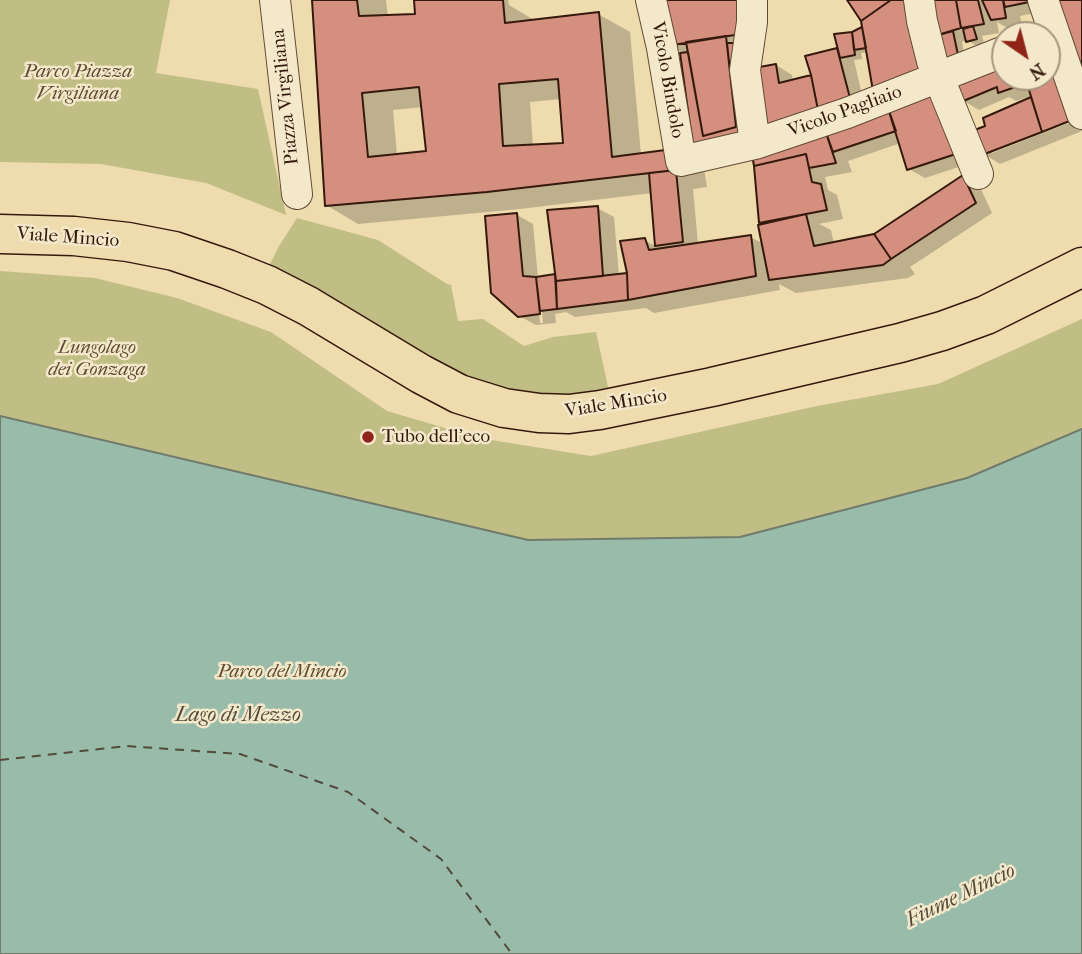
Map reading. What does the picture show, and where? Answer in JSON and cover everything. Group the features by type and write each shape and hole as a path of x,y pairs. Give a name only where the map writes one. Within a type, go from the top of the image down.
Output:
{"main road":[{"name":"Viale Mincio","path":"0,234 128,242 174,251 247,277 308,306 459,394 504,408 569,414 712,387 942,331 986,315 1082,267"}],"street":[{"name":"Piazza Virgiliana","path":"275,0 297,194"},
{"name":"Vicolo Bindolo","path":"651,0 681,161"},
{"path":"752,0 752,22 745,70 755,144"},
{"path":"919,0 932,61 978,174"},
{"path":"1043,0 1047,21"},
{"name":"Vicolo Pagliaio","path":"681,161 755,144 847,113 991,56"},
{"path":"1061,62 1082,114"}],"green space":[{"name":"Parco Piazza Virgiliana","path":"0,0 170,0 156,73 258,89 286,215 206,183 101,164 0,162"},
{"path":"297,218 378,240 451,285 458,321 483,319 524,346 553,337 596,332 610,396 559,401 456,378 265,274"},
{"name":"Lago di Mezzo","path":"0,271 95,278 177,298 271,332 387,411 479,438 591,456 817,406 938,384 1082,319 1082,954 0,954"}],"water":[{"name":"Lago di Mezzo","path":"0,416 528,540 740,537 967,478 1082,429 1082,954 0,954"}],"building":[{"path":"312,0 357,0 359,16 415,14 414,0 503,0 505,23 599,12 612,157 673,149 676,170 487,192 325,206","holes":["558,79 563,143 503,146 499,84","419,87 426,151 368,157 362,93"]},
{"path":"661,0 742,0 741,34 667,46"},
{"path":"847,0 891,0 861,21"},
{"path":"891,0 911,0 929,72 873,91 861,21"},
{"path":"926,0 956,0 961,28 931,37"},
{"path":"956,0 978,0 984,24 961,28"},
{"path":"982,0 1003,0 1006,18 991,20"},
{"path":"1003,0 1033,0 1034,1 1005,7"},
{"path":"1058,0 1082,0 1082,93"},
{"path":"973,26 977,39 966,42 963,29"},
{"path":"862,27 866,48 854,50 852,32"},
{"path":"953,31 958,55 938,61 931,37"},
{"path":"852,32 855,55 840,58 834,34"},
{"path":"726,36 736,127 703,136 686,42"},
{"path":"727,43 735,43 745,131 693,147 680,53 688,52 703,136 736,127"},
{"path":"837,48 850,98 818,110 805,56"},
{"path":"991,63 991,90 961,102 951,77"},
{"path":"776,64 779,83 811,75 818,110 766,128 754,68"},
{"path":"1061,80 1077,118 1042,132 1029,91 1061,91"},
{"path":"935,88 959,153 907,170 887,105"},
{"path":"1031,97 1042,132 982,155 972,131 985,126 983,118"},
{"path":"887,105 896,131 833,152 824,127"},
{"path":"824,127 836,163 809,168 806,154 754,166 751,149"},
{"path":"806,154 812,182 821,184 827,210 759,223 754,166"},
{"path":"676,170 683,242 655,246 649,173"},
{"path":"963,175 976,203 891,259 874,234"},
{"path":"598,206 603,276 556,281 547,210"},
{"path":"517,213 523,276 536,277 540,314 518,317 491,293 485,216"},
{"path":"806,214 814,246 874,234 891,259 883,265 769,280 758,225"},
{"path":"751,235 756,276 628,300 627,273 620,241 645,238 649,250"},
{"path":"627,273 628,300 557,309 556,281"},
{"path":"555,274 557,309 540,311 536,277"}],"ferry route":[{"path":"0,760 126,746 240,754 348,792 441,859 512,954"}],"place":[{"name":"Tubo dell'eco","path":"368,437"}],"park label":[{"name":"Lungolago dei Gonzaga","path":"97,359"},
{"name":"Parco del Mincio","path":"282,672"}],"water label":[{"name":"Fiume Mincio","path":"961,896"}]}
